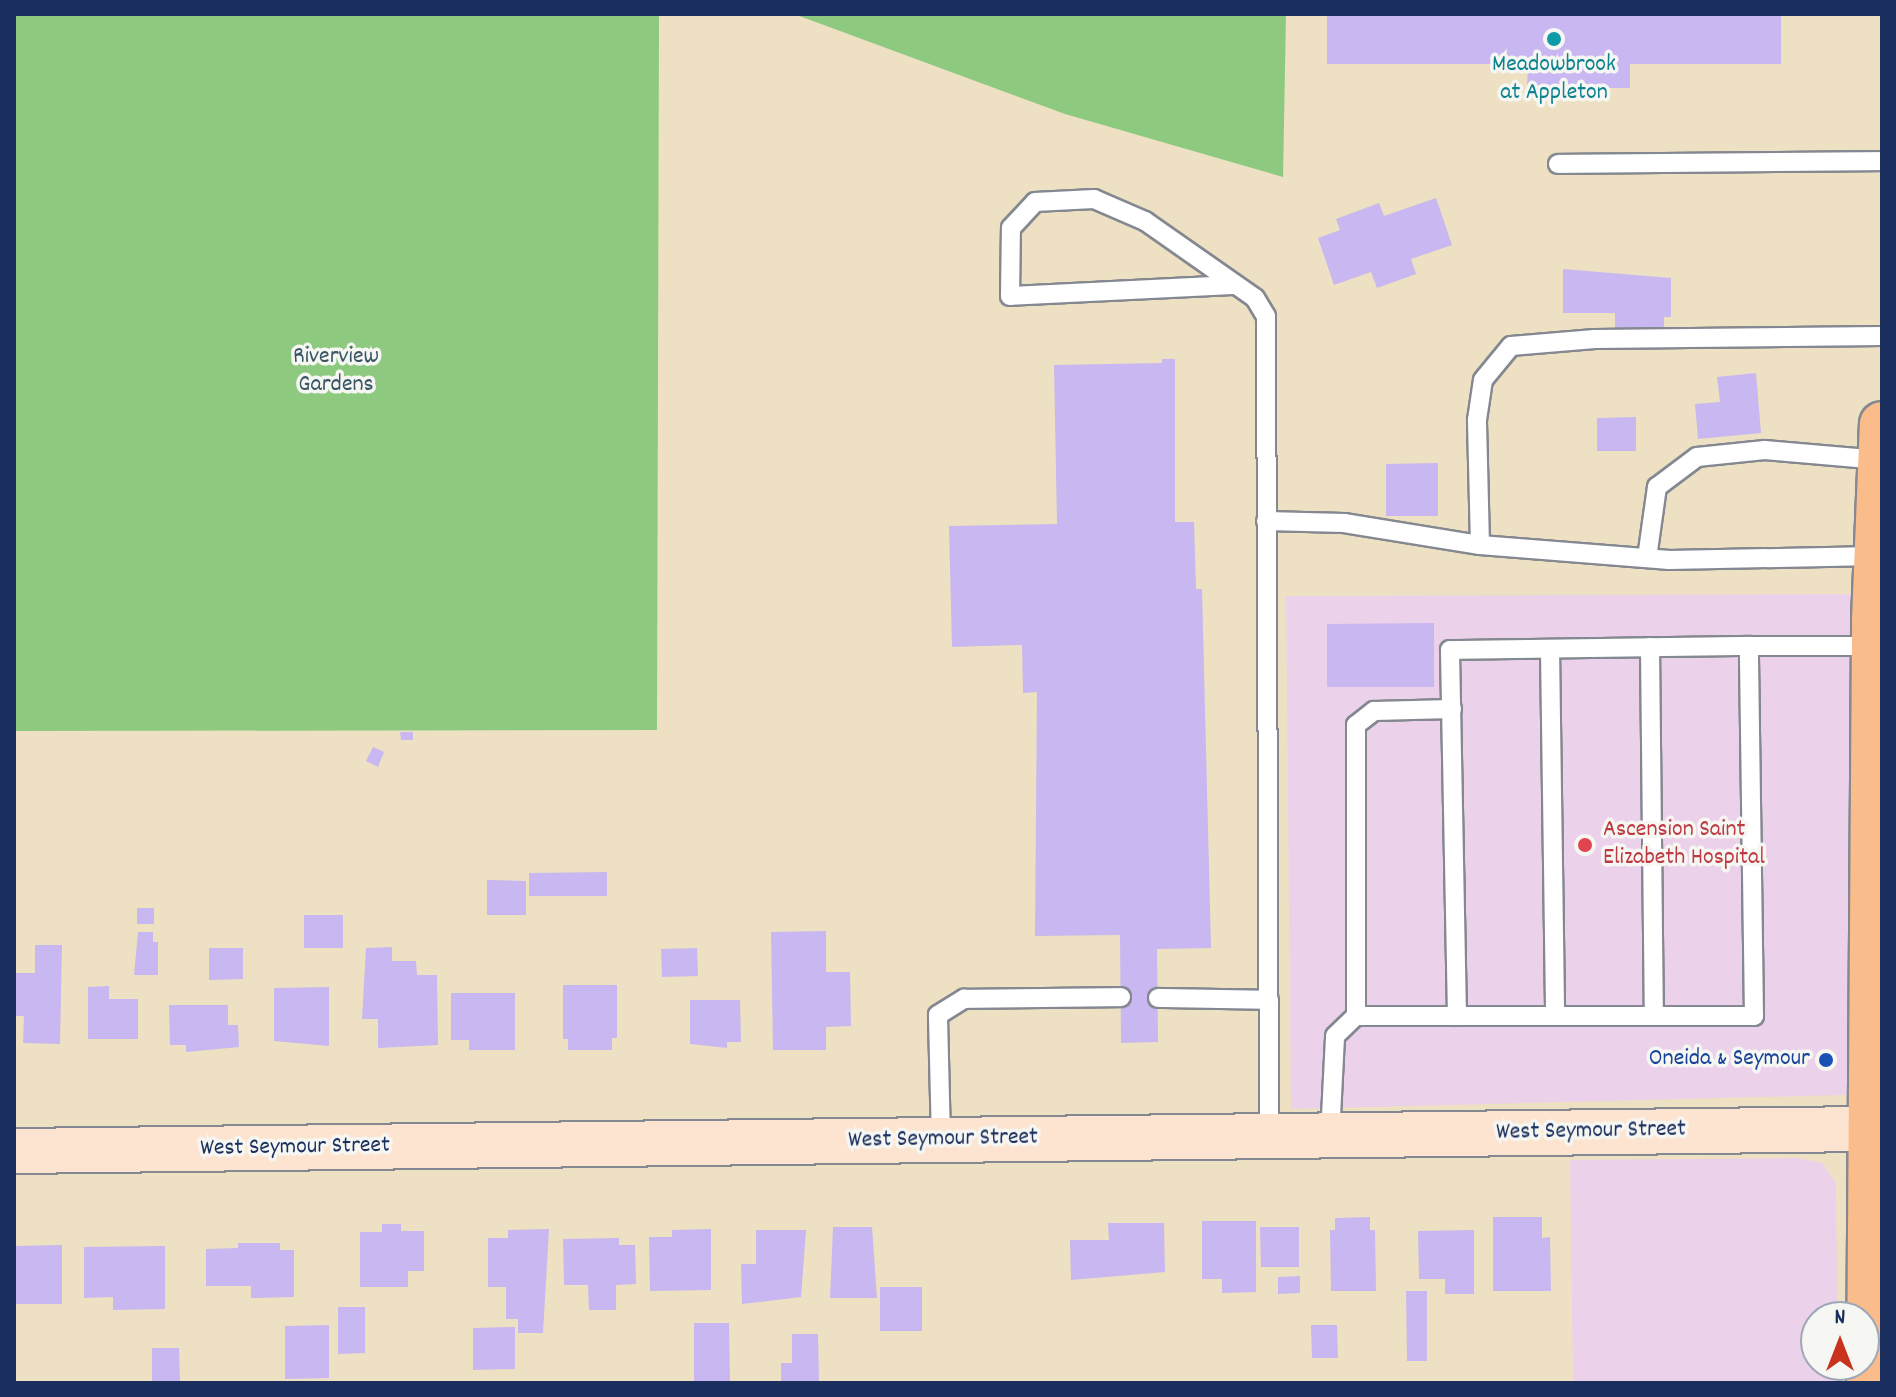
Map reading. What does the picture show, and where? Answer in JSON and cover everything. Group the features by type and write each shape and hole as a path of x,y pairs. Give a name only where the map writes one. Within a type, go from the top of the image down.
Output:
{"main road":[{"path":"1869,1383 1876,556 1881,442"}],"street":[{"name":"West Seymour Street","path":"14,1151 1872,1129"}],"lane":[{"path":"1558,164 1882,161"},
{"path":"1234,285 1010,296 1011,228 1035,202 1094,199 1145,221 1255,298 1266,316 1269,1136"},
{"path":"1480,545 1477,420 1483,380 1511,346 1595,339 1882,336"},
{"path":"1647,558 1657,487 1697,457 1881,442"},
{"path":"1266,521 1344,523 1480,545 1647,558 1876,556"},
{"path":"1457,1016 1450,650 1749,646 1877,629"},
{"path":"1330,1136 1335,1036 1356,1016 1754,1016 1749,646"},
{"path":"1650,647 1654,1016"},
{"path":"1550,649 1555,1016"},
{"path":"1356,1016 1356,725 1374,711 1452,709"},
{"path":"941,1140 938,1015 964,999 1121,997"},
{"path":"1158,998 1269,1000"}],"shaded area":[{"name":"Ascension Saint Elizabeth Hospital","path":"1882,594 1882,1094 1291,1109 1286,596"},
{"path":"1797,1158 1822,1163 1836,1183 1837,1301 1800,1301 1800,1381 1837,1383 1573,1383 1570,1160"}],"green space":[{"name":"Riverview Gardens","path":"14,14 659,14 657,730 14,731"},
{"path":"794,14 1286,14 1283,177 1065,114"}],"building":[{"name":"Meadowbrook at Appleton","path":"1327,14 1781,14 1781,64 1630,64 1630,88 1527,88 1528,64 1327,64"},
{"path":"1436,198 1452,245 1411,259 1416,274 1377,288 1371,272 1334,285 1318,238 1340,230 1336,219 1379,203 1384,216"},
{"path":"1563,269 1671,278 1671,317 1664,317 1664,334 1615,333 1615,313 1563,313"},
{"path":"1162,359 1175,359 1175,522 1194,522 1196,589 1202,589 1211,948 1157,949 1158,1042 1121,1043 1120,935 1035,936 1037,692 1023,693 1022,645 952,647 949,526 1057,524 1054,365 1162,363"},
{"path":"1756,373 1761,433 1698,439 1695,404 1720,402 1717,377"},
{"path":"1636,417 1636,451 1597,451 1597,418"},
{"path":"1438,463 1438,516 1386,516 1386,464"},
{"path":"1434,623 1434,687 1327,687 1327,624"},
{"path":"400,732 413,732 413,740 401,740"},
{"path":"373,747 384,752 378,767 366,761"},
{"path":"607,872 607,896 529,896 529,873"},
{"path":"487,880 526,881 526,915 487,915"},
{"path":"137,908 154,908 154,924 137,924"},
{"path":"304,915 343,915 343,948 304,948"},
{"path":"826,931 826,972 850,972 851,1026 826,1027 826,1050 773,1050 771,932"},
{"path":"138,932 153,932 153,942 158,942 158,975 134,975"},
{"path":"35,945 62,945 60,1044 23,1043 24,1016 14,1016 14,973 35,973"},
{"path":"392,947 392,961 416,961 417,975 437,975 438,1045 378,1048 378,1019 362,1019 366,948"},
{"path":"209,948 243,948 243,979 209,980"},
{"path":"697,948 698,976 662,977 661,949"},
{"path":"563,985 617,985 617,1038 612,1038 612,1050 568,1050 568,1039 563,1039"},
{"path":"109,986 109,999 138,999 138,1039 88,1039 88,987"},
{"path":"329,987 329,1046 274,1041 274,988"},
{"path":"451,993 515,993 515,1050 469,1050 469,1040 451,1040"},
{"path":"690,1000 740,1000 741,1042 727,1042 727,1048 690,1044"},
{"path":"169,1005 228,1005 228,1025 238,1025 239,1047 186,1052 186,1045 170,1045"},
{"path":"1370,1217 1370,1230 1375,1230 1376,1291 1331,1291 1330,1230 1335,1230 1335,1218"},
{"path":"1493,1217 1542,1217 1542,1238 1550,1237 1551,1291 1493,1291"},
{"path":"1202,1221 1256,1221 1256,1292 1222,1293 1222,1279 1202,1279"},
{"path":"1108,1223 1164,1223 1165,1272 1071,1280 1070,1240 1109,1240"},
{"path":"382,1224 401,1224 401,1231 424,1231 424,1271 408,1271 408,1287 360,1287 360,1232 382,1232"},
{"path":"833,1227 872,1227 877,1298 830,1298"},
{"path":"1260,1227 1299,1227 1299,1267 1261,1267"},
{"path":"549,1229 543,1333 518,1333 518,1319 506,1319 506,1287 488,1287 488,1238 508,1238 508,1230"},
{"path":"711,1229 711,1290 650,1291 649,1237 672,1237 672,1230"},
{"path":"756,1230 806,1230 801,1297 742,1304 741,1264 756,1264"},
{"path":"1474,1230 1474,1294 1445,1294 1445,1279 1419,1279 1418,1231"},
{"path":"619,1238 619,1245 635,1245 636,1284 616,1285 616,1310 589,1310 588,1285 564,1285 563,1239"},
{"path":"238,1243 280,1243 280,1250 294,1250 294,1297 251,1298 251,1286 206,1286 206,1249 238,1248"},
{"path":"62,1245 62,1304 14,1304 14,1246"},
{"path":"165,1246 165,1309 113,1310 113,1297 84,1298 84,1247"},
{"path":"1300,1276 1300,1293 1278,1294 1278,1277"},
{"path":"880,1287 922,1287 922,1331 880,1331"},
{"path":"1406,1291 1427,1291 1427,1361 1407,1361"},
{"path":"338,1307 365,1307 365,1353 338,1354"},
{"path":"694,1323 729,1323 730,1383 694,1383"},
{"path":"329,1325 329,1378 285,1379 285,1326"},
{"path":"1311,1325 1337,1325 1338,1358 1312,1358"},
{"path":"515,1327 515,1369 473,1370 473,1328"},
{"path":"792,1334 818,1334 819,1383 781,1383 781,1363 792,1363"},
{"path":"152,1348 179,1348 180,1383 152,1383"}],"place":[{"name":"Meadowbrook at Appleton","path":"1554,39"},
{"name":"Ascension Saint Elizabeth Hospital","path":"1585,845"},
{"name":"Oneida & Seymour","path":"1826,1060"}]}
